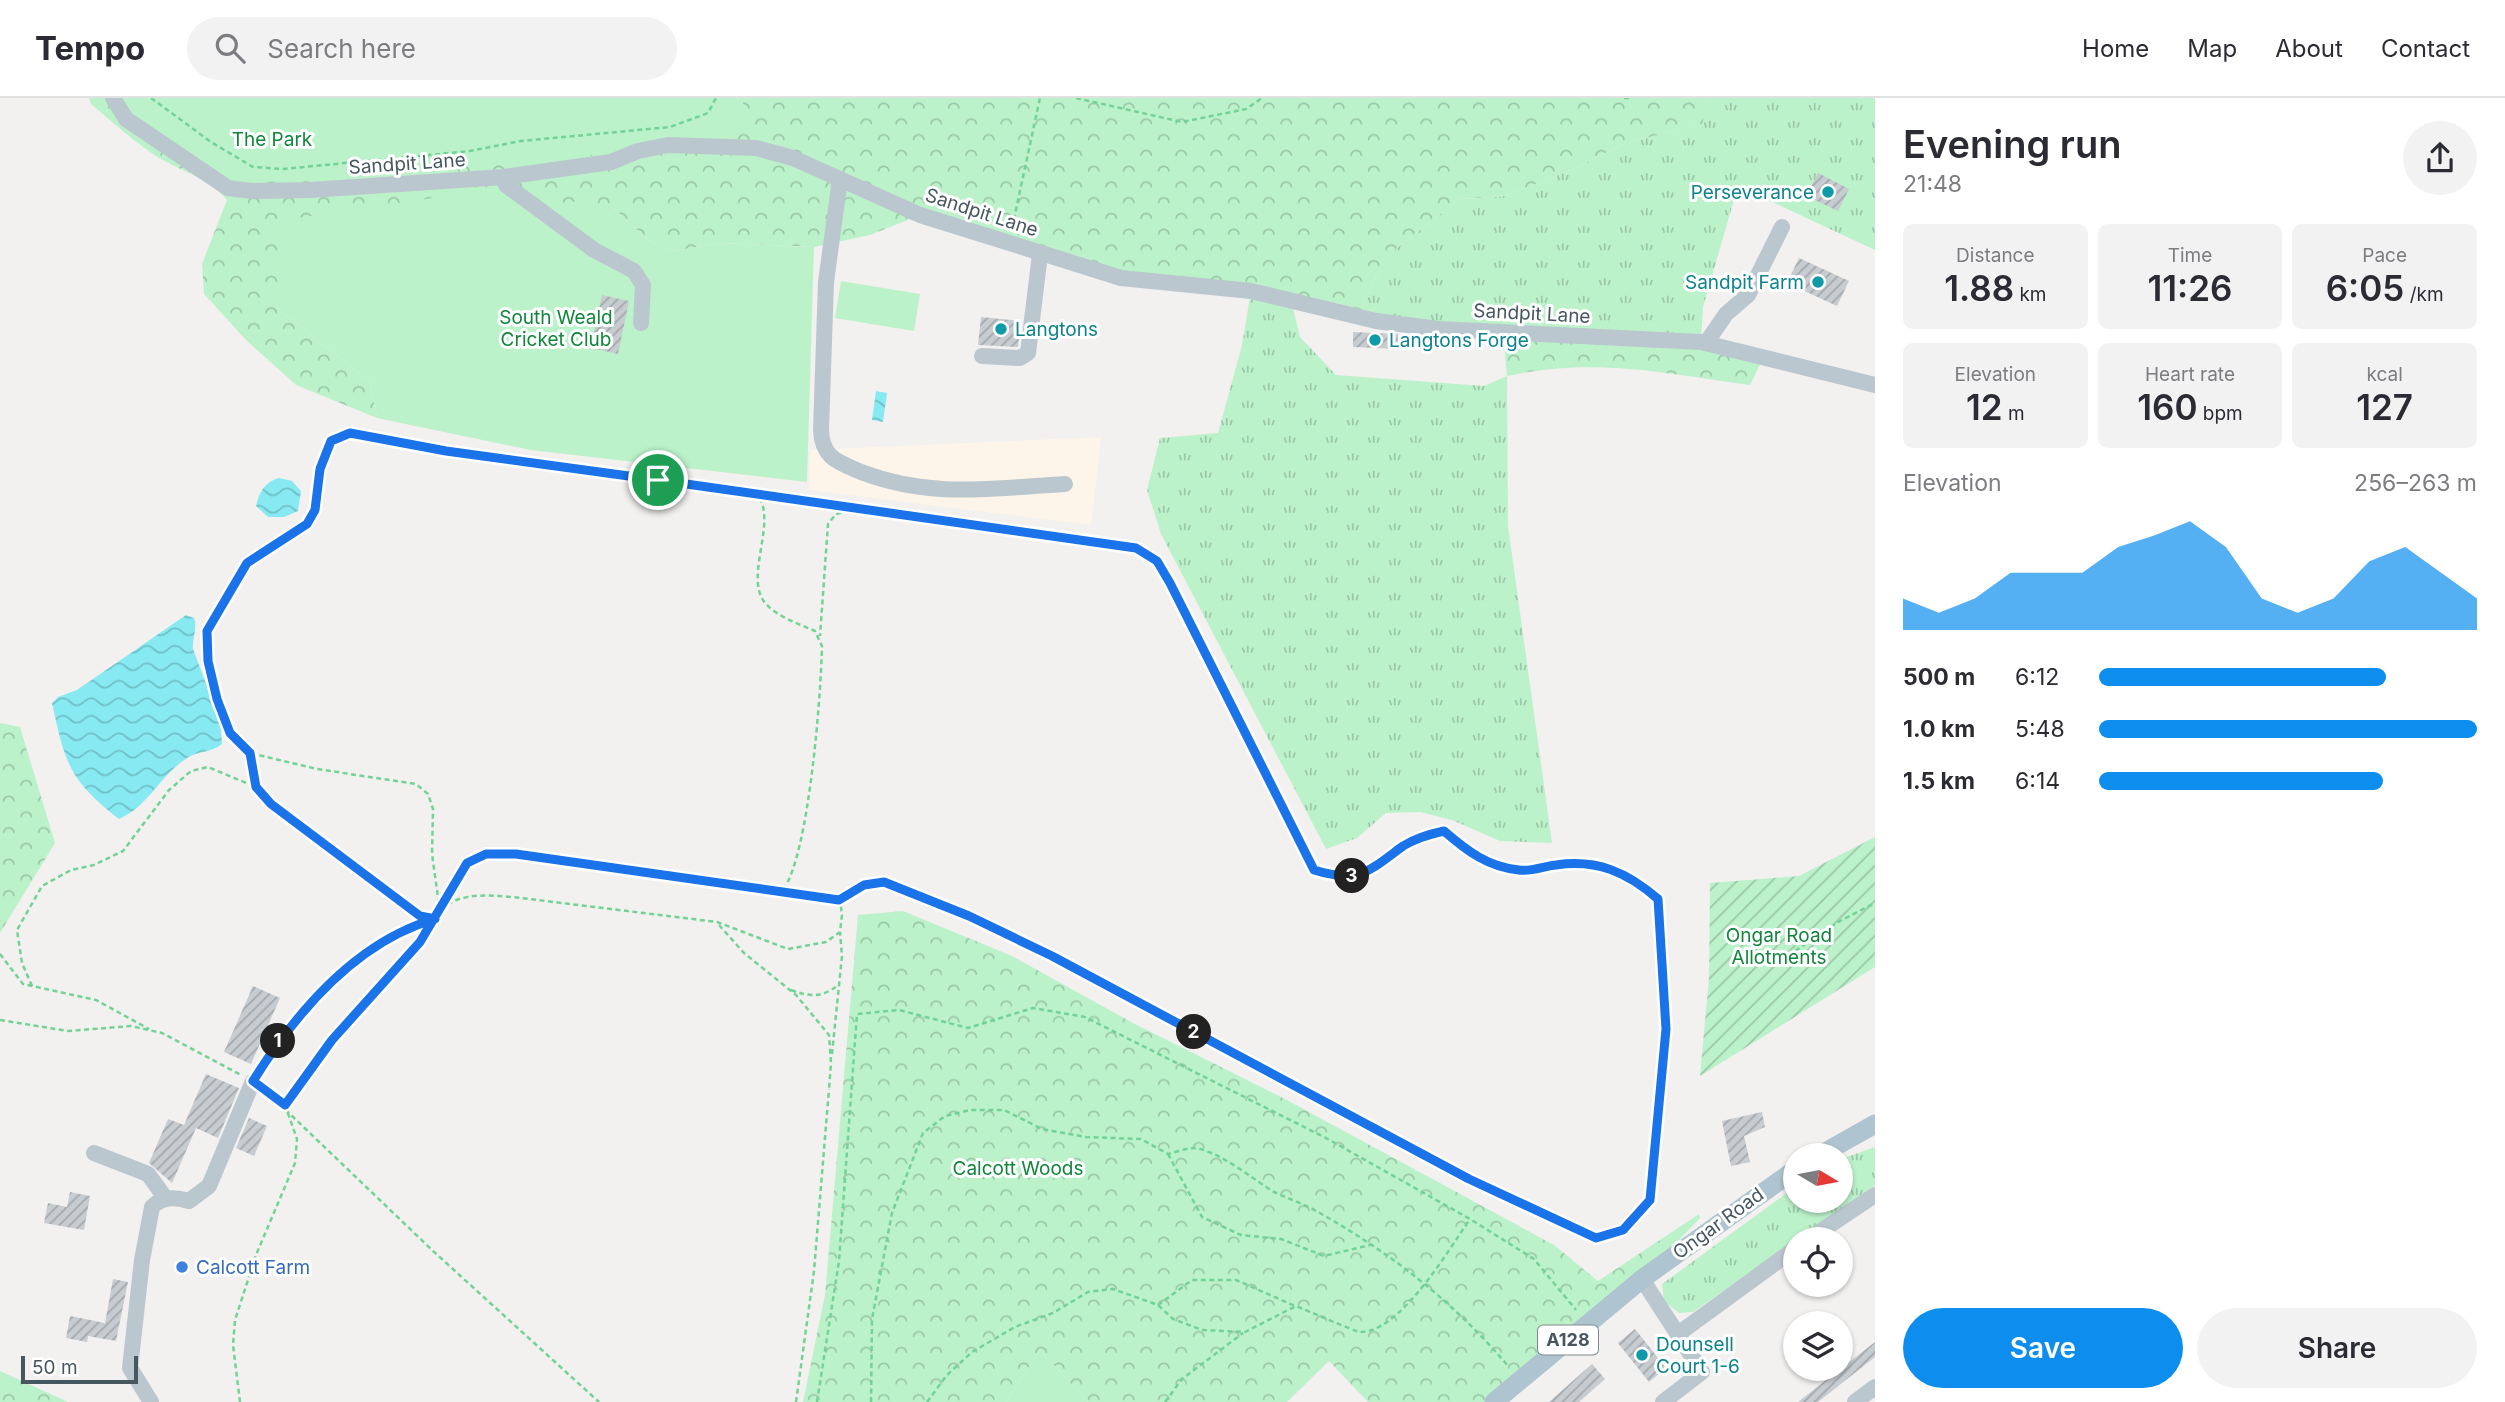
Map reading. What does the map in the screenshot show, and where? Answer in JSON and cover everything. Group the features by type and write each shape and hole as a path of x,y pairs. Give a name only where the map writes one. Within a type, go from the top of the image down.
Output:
{"main road":[{"path":"1841,1143 1875,1124"},
{"name":"Ongar Road","path":"1494,1402 1642,1279 1783,1178"}],"street":[{"name":"Sandpit Lane","path":"113,98 127,119 228,188 252,191 310,190 504,177 611,162 638,150 668,145 774,152 920,215 1121,278 1251,291 1376,321 1503,334 1706,344 1875,385"},
{"path":"504,177 506,185 578,239 616,264 634,271 643,285 641,323"},
{"path":"840,179 825,282 821,430 823,450 828,457 869,475 924,489 1065,484"},
{"path":"1706,344 1726,314 1748,295 1782,227"},
{"path":"982,356 1020,358 1028,353 1040,254"},
{"path":"150,1402 130,1368 150,1214 155,1203 174,1197 189,1201 209,1186 253,1081"},
{"path":"94,1153 148,1174 166,1199"},
{"path":"1827,1227 1875,1195"},
{"path":"1678,1334 1783,1257"},
{"path":"1642,1279 1702,1372 1663,1402"},
{"path":"1855,1402 1875,1387"}],"path":[{"path":"152,98 211,142 253,167 283,169 470,151 521,141 670,127 708,113 716,98"},
{"path":"1009,243 1040,98"},
{"path":"1076,98 1182,122 1246,109 1262,98"},
{"path":"1624,98 1630,98"},
{"path":"285,1105 324,1050 420,942 440,912 467,863 486,854 516,854 625,872 783,890 839,900 864,885 884,882 969,916 1052,956 1469,1179 1596,1238 1623,1230 1650,1200 1666,1029 1658,899 1639,881 1613,868 1580,862 1522,871 1501,867 1472,855 1444,831 1414,840 1391,858 1360,875 1339,878 1314,870 1157,561 1136,548 446,451 350,433 331,441 320,469 315,510 307,524 247,563 207,631 208,661 217,699 230,733 250,753 308,767 416,784 428,793 433,809 432,854 440,912"},
{"path":"756,493 762,500 764,521 759,589 765,604 820,636"},
{"path":"783,890 795,862 808,788 821,684 820,636 828,524 836,514 852,509 871,510"},
{"path":"250,753 256,787"},
{"path":"32,986 22,963 17,930 42,886 71,870 94,864 123,851 169,790 191,771 208,767 256,787 271,804 420,916 435,919"},
{"path":"440,912 453,902 492,895 717,922 788,949 826,942 840,932"},
{"path":"796,1402 814,1271 842,956 842,915 839,900"},
{"path":"1773,965 1840,920 1875,904"},
{"path":"253,1081 279,1038 331,982 391,939 435,919"},
{"path":"717,922 744,953 796,995 829,1035 831,1063"},
{"path":"0,954 23,984 96,1000 151,1030"},
{"path":"784,988 816,997 827,994 838,985"},
{"path":"817,1402 839,1261 857,1014 898,1010 968,1028 1033,1008 1085,1017 1326,1138 1469,1219 1534,1259 1587,1323"},
{"path":"0,1020 68,1031 131,1026 151,1030 162,1033 253,1081 285,1105 432,1250 599,1402"},
{"path":"240,1402 233,1345 235,1320 256,1255 295,1163 297,1139 285,1105"},
{"path":"871,1402 872,1319 892,1213 923,1133 945,1116 970,1110 1004,1110 1042,1129 1086,1136 1142,1139 1168,1154 1202,1217 1241,1234 1281,1239 1324,1256 1372,1244"},
{"path":"1168,1154 1195,1148 1247,1172 1273,1191 1316,1211 1372,1244 1425,1283 1492,1347 1520,1381"},
{"path":"1158,1305 1192,1280 1236,1280 1360,1332 1387,1324 1425,1283 1469,1219"},
{"path":"927,1402 947,1375 972,1352 1015,1327 1053,1313 1088,1292 1113,1289 1133,1299 1158,1305 1173,1320 1202,1330 1245,1332"},
{"path":"1165,1402 1182,1379 1245,1332 1296,1306"}],"shaded area":[{"path":"1101,437 1091,525 809,490 810,450"}],"green space":[{"path":"89,98 1710,98 1702,124 1626,143 1571,170 1505,196 1460,199 1384,258 1358,317 1121,278 920,215 870,235 814,247 721,243 673,251 648,240 613,208 277,308 370,382 377,418 296,385 247,341 204,294 202,264 227,200 210,184 159,158 142,146 91,104"},
{"name":"The Park","path":"114,98 744,98 736,148 638,151 253,183 228,181 126,119"},
{"path":"1710,98 1875,98 1875,250 1738,186 1703,307 1701,342 1358,317 1384,258 1460,199 1505,196 1571,170 1626,143 1701,124"},
{"name":"South Weald Cricket Club","path":"508,187 536,205 582,201 613,208 648,240 673,251 721,243 814,247 807,482 531,450 377,418 370,382 277,308 284,220"},
{"path":"841,281 920,294 914,331 835,318"},
{"path":"1251,291 1291,300 1300,337 1336,375 1484,386 1507,376 1508,526 1552,843 1500,841 1452,820 1420,812 1386,813 1357,838 1326,849 1161,534 1147,490 1160,438 1218,433 1242,345"},
{"path":"1503,334 1701,342 1763,358 1750,385 1600,367 1539,370 1507,376"},
{"path":"0,723 20,727 55,843 0,933"},
{"name":"Ongar Road Allotments","path":"1875,837 1875,967 1700,1076 1709,978 1710,883 1799,876"},
{"name":"Calcott Woods","path":"903,911 1012,956 1133,1023 1285,1099 1554,1245 1598,1281 1699,1214 1700,1218 1642,1279 1495,1402 1368,1402 1329,1361 1287,1402 1088,1402 1040,1350 1006,1402 803,1402 825,1295 858,915"},
{"path":"1875,1147 1875,1185 1853,1200 1853,1155"},
{"path":"1783,1196 1783,1213 1835,1213 1815,1227 1783,1227 1783,1249 1693,1312 1679,1313 1664,1301 1662,1284"},
{"path":"1040,1350 1088,1402 1006,1402"},
{"path":"0,1371 68,1402 0,1402"}],"water":[{"path":"876,391 887,393 883,422 872,420"},
{"path":"279,478 292,481 301,491 298,511 284,517 268,517 256,506 257,501 266,485"},
{"path":"186,615 195,621 193,649 220,721 222,744 187,758 169,773 147,798 119,819 89,793 72,769 61,741 52,703 58,697 77,690"}],"building":[{"name":"Perseverance","path":"1818,173 1849,189 1838,211 1806,196"},
{"name":"Sandpit Farm","path":"1799,258 1849,281 1837,306 1787,283"},
{"path":"602,295 629,301 618,354 596,349 599,338 593,337"},
{"name":"Langtons","path":"981,317 1021,321 1018,347 978,345"},
{"name":"Langtons Forge","path":"1353,332 1398,334 1398,349 1353,347"},
{"path":"253,986 280,998 251,1064 224,1052"},
{"path":"206,1074 239,1088 218,1138 196,1128 172,1183 149,1163 168,1119 184,1125"},
{"path":"1762,1112 1765,1127 1744,1136 1750,1162 1731,1166 1722,1121"},
{"path":"249,1118 267,1126 254,1156 236,1148"},
{"path":"70,1192 90,1196 84,1230 44,1223 48,1203 67,1207"},
{"path":"113,1279 128,1282 116,1341 88,1336 87,1342 66,1338 70,1316 105,1323"},
{"name":"Dounsell Court 1-6","path":"1635,1329 1666,1368 1649,1382 1618,1343"},
{"path":"1875,1342 1875,1357 1853,1374 1853,1359"},
{"path":"1592,1364 1605,1379 1579,1402 1549,1402"},
{"path":"1825,1381 1845,1381 1818,1402 1798,1402"}],"place":[{"name":"Perseverance","path":"1828,192"},
{"name":"Sandpit Farm","path":"1818,282"},
{"name":"Langtons","path":"1001,329"},
{"name":"Langtons Forge","path":"1375,340"},
{"name":"Calcott Farm","path":"182,1267"},
{"name":"Dounsell Court 1-6","path":"1642,1355"}],"route":[{"path":"350,433 446,451 658,480 1136,548 1157,561 1170,583 1314,870 1339,878 1360,875 1391,858 1414,840 1444,831 1472,855 1501,867 1522,871 1580,862 1613,868 1639,881 1658,899 1665,979 1666,1029 1656,1164 1650,1200 1623,1230 1596,1238 1469,1179 1052,956 969,916 884,882 864,885 839,900 783,890 625,872 516,854 486,854 467,863 456,877 440,912 420,942 389,973 332,1040 285,1105 253,1081 279,1038 331,982 401,933 435,919 420,916 271,804 256,787 250,753 230,733 217,699 208,661 207,631 219,607 247,563 307,524 315,510 320,469 331,441 350,433"}]}
